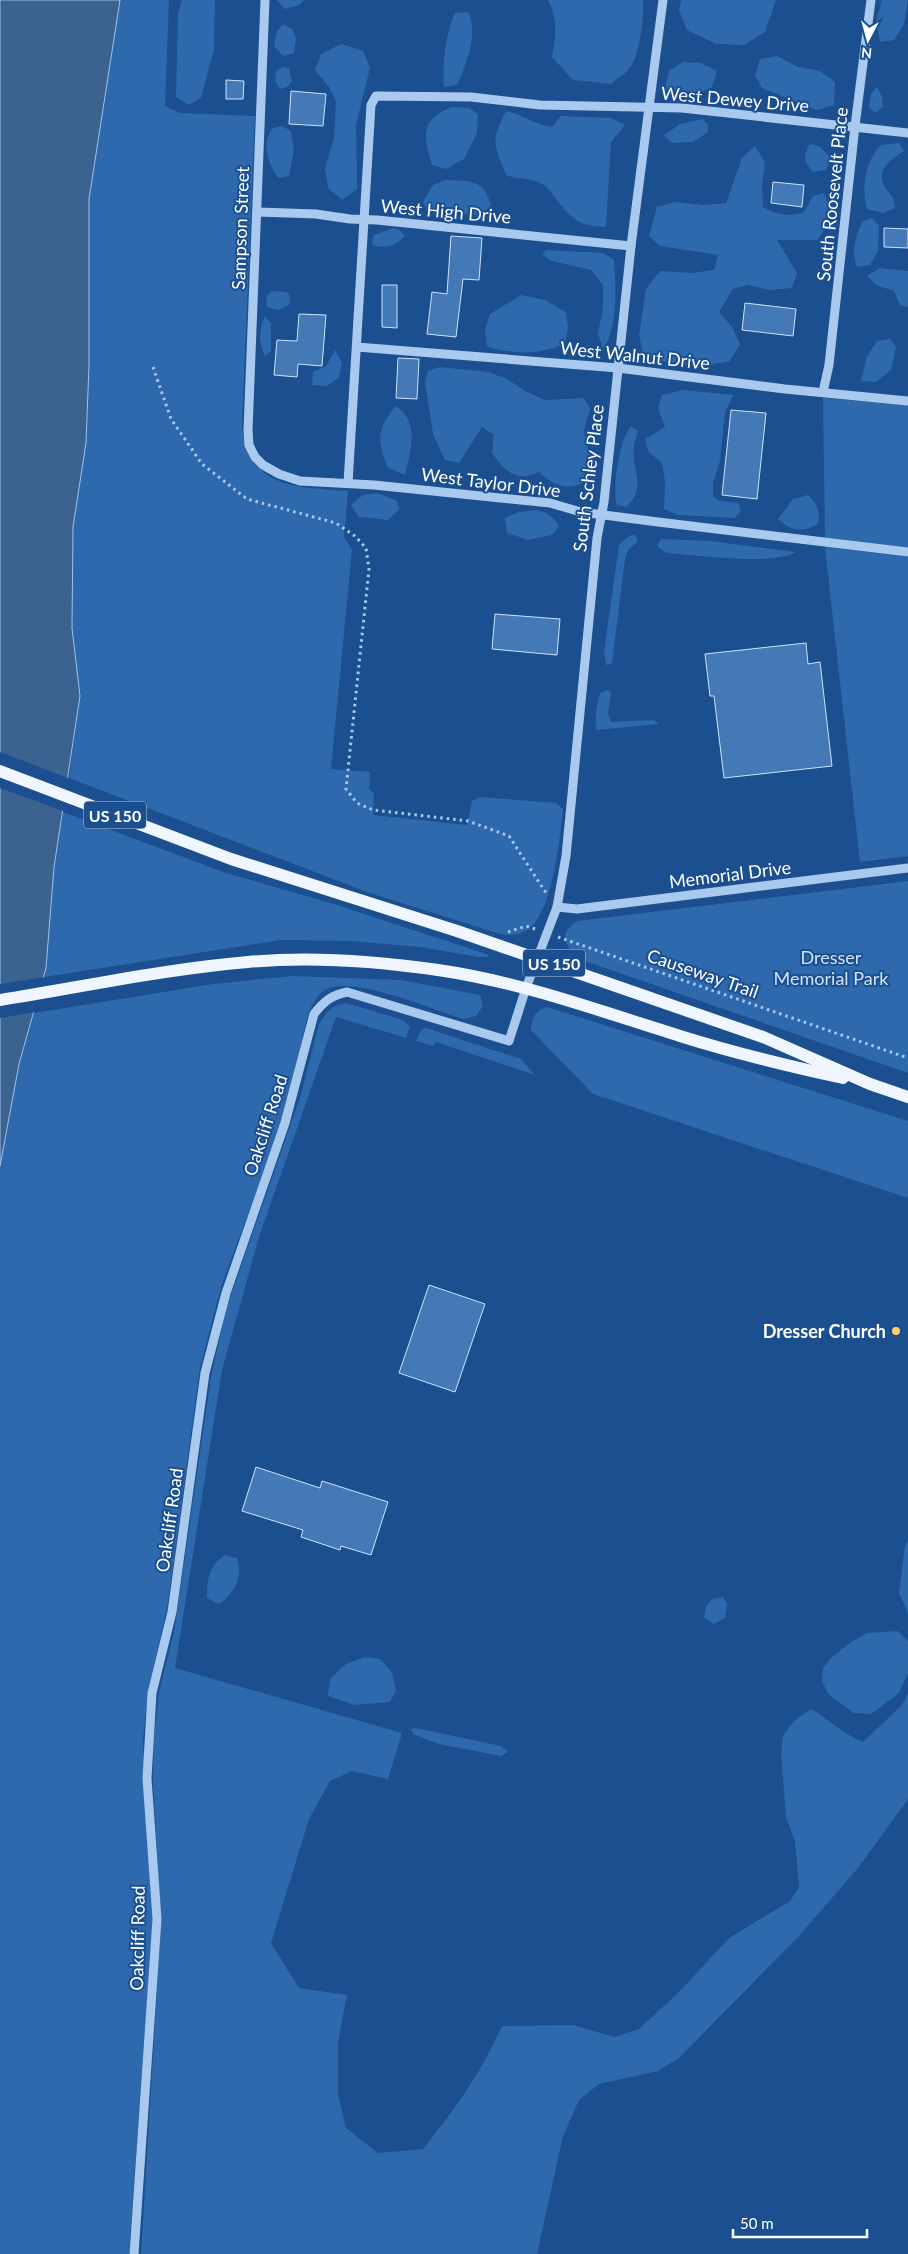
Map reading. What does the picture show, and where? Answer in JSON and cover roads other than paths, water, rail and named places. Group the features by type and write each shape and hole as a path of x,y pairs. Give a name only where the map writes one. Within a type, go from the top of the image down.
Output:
{"main road":[{"name":"US 150","path":"0,771 231,859 537,958 764,1036 870,1084 908,1097"},
{"name":"US 150","path":"0,1000 210,966 259,961 354,961 439,970 526,988 756,1059 870,1084"}],"street":[{"name":"Sampson Street","path":"255,457 250,445 248,430 265,0"},
{"name":"South Schley Place","path":"509,1041 526,988 557,908 566,856 596,538 601,514 631,246 663,0"},
{"name":"South Roosevelt Place","path":"823,392 830,365 855,126 871,0"},
{"name":"West Dewey Drive","path":"365,220 371,105 376,96 462,97 540,105 682,108 908,132"},
{"name":"West High Drive","path":"258,212 316,214 631,246"},
{"path":"348,483 365,220"},
{"name":"West Walnut Drive","path":"357,348 618,368 785,389 908,401"},
{"name":"West Taylor Drive","path":"255,457 263,465 279,474 300,481 348,483 550,503 581,512 908,552"},
{"name":"Memorial Drive","path":"557,908 577,909 908,868"},
{"name":"Oakcliff Road","path":"134,2254 157,1920 147,1778 152,1694 172,1612 205,1373 226,1293 285,1123 314,1014 322,1004 334,995 347,992 509,1041"}],"place":[{"name":"Dresser Church","path":"896,1331"}],"park label":[{"name":"Dresser Memorial Park","path":"831,968"}]}
